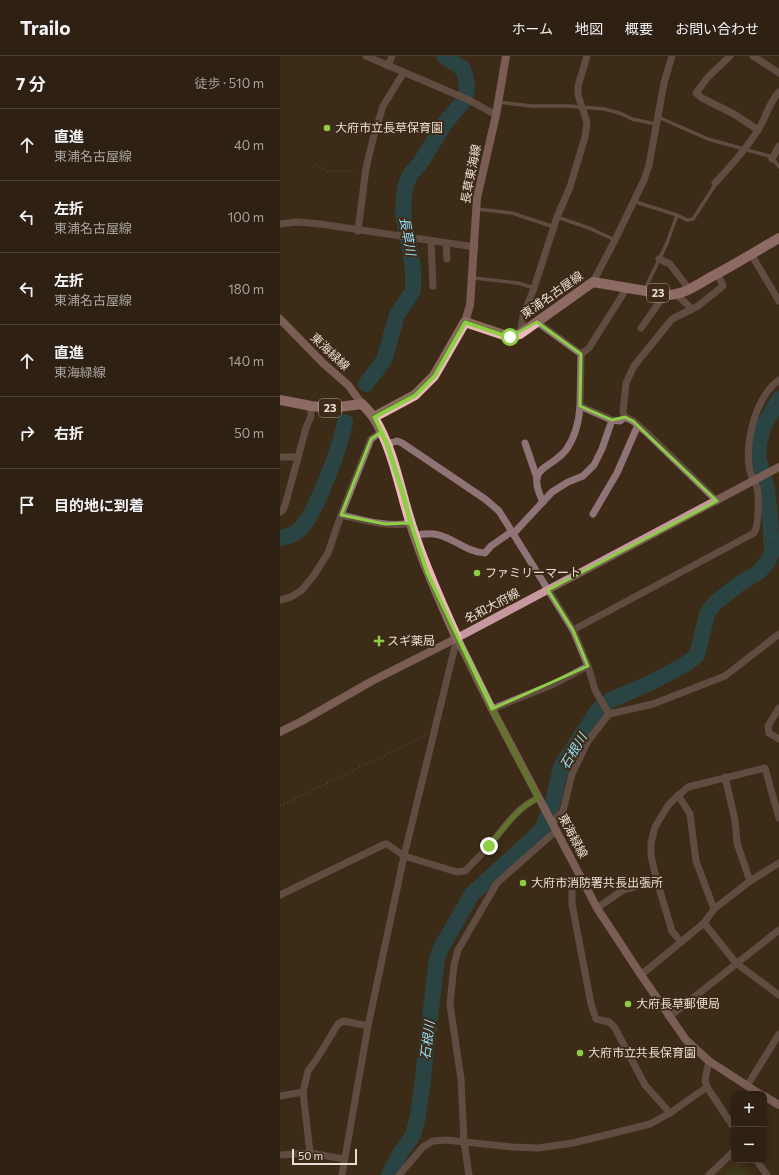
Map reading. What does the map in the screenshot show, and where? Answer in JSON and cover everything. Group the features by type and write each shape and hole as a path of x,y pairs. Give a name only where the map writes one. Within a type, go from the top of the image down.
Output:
{"main road":[{"name":"長草東海線","path":"465,322 470,305 477,198 496,115 506,56"},
{"name":"東浦名古屋線","path":"465,322 510,337 520,334 593,282 664,294 677,294 718,274 779,238"},
{"name":"東海緑線","path":"280,319 322,364 348,385 362,404"},
{"path":"374,417 415,395 434,376 465,322"},
{"name":"23","path":"280,400 331,408 362,404"},
{"path":"362,404 374,417 387,444 427,573 457,638"},
{"name":"名和大府線","path":"280,732 372,681 457,638 779,467"},
{"name":"東海緑線","path":"457,638 492,709 597,908 641,976 686,1040 709,1061 755,1091"},
{"path":"767,1098 779,1105"}],"street":[{"path":"366,56 459,95 496,115"},
{"path":"388,66 392,56"},
{"path":"520,334 523,316 534,288 557,217 570,187 585,137 588,122 578,95 578,86 587,56"},
{"path":"593,282 644,180 649,165 664,83 672,56"},
{"path":"730,56 708,77 696,93 702,98 734,114 758,130"},
{"path":"753,56 779,73"},
{"path":"358,231 365,172 373,139 383,106 404,72"},
{"path":"715,183 745,150 758,130 774,96 779,92"},
{"path":"772,158 779,146"},
{"path":"280,224 297,222 474,247"},
{"path":"431,241 433,286"},
{"path":"446,243 447,259"},
{"path":"751,254 779,301"},
{"path":"659,259 670,264 689,289"},
{"path":"717,501 646,432 633,421 625,417 623,412 626,383 634,366 672,319 698,306 723,286 718,274"},
{"path":"537,478 543,468 560,456 572,440 577,427 580,406 581,354 588,348 625,291 625,288"},
{"path":"641,328 664,294"},
{"path":"677,294 679,298 689,304 691,310"},
{"path":"537,322 581,354"},
{"path":"572,630 754,533 757,529 758,520 756,479 749,466 748,450 751,428 762,400 779,380"},
{"path":"280,512 283,510 286,502 306,428 311,416 311,406"},
{"path":"580,406 612,420 620,421 625,417"},
{"path":"415,536 425,533 439,534 475,551 485,553 491,546 512,533 556,489 583,476 594,465 602,449 612,420"},
{"path":"593,514 617,473 638,425"},
{"path":"280,600 291,597 302,590 328,553 341,515 371,439 382,432"},
{"path":"387,444 396,441 402,442 485,499 499,511 572,630 588,666 595,690 609,714"},
{"path":"525,443 537,478 537,487 543,502"},
{"path":"280,457 298,457"},
{"path":"341,515 385,524 400,525 411,523"},
{"path":"552,822 563,811 572,774 588,741 609,714 653,704 725,676 779,635"},
{"path":"342,1175 368,1026 404,856 457,638"},
{"path":"492,709 554,684 588,666"},
{"path":"779,708 768,726 769,733 779,739"},
{"path":"681,942 672,931 651,856 651,843 655,827 669,804 688,787 765,768 779,818"},
{"path":"725,777 735,820 737,843 750,881"},
{"path":"678,795 690,814 696,861 714,909"},
{"path":"280,895 385,844 404,856 458,872 465,871 489,846 516,813 528,803 540,801"},
{"path":"469,1175 464,1142 461,1079 450,1004 454,965 458,950 497,883 557,830"},
{"path":"641,976 704,923 714,909 750,881 779,863"},
{"path":"581,877 575,880 572,886 572,904 589,998 593,1012 596,1019 609,1022 615,1028 645,1086 670,1113"},
{"path":"597,908 623,890 657,881"},
{"path":"704,923 736,964 779,995"},
{"path":"669,1017 779,930"},
{"path":"310,1153 303,1092 308,1071 338,1024 344,1021 368,1026"},
{"path":"746,1086 779,1034"},
{"path":"709,1061 705,1080 707,1087 733,1127"},
{"path":"399,1175 423,1147 433,1141 446,1140 531,1148 572,1143 650,1124 670,1113 707,1087"},
{"path":"280,1096 303,1092"},
{"path":"280,1156 310,1153 344,1158"},
{"path":"709,1175 731,1154"},
{"path":"758,1163 767,1175"}],"lane":[{"path":"498,102 531,106 605,109 622,114 632,119 656,124"},
{"path":"657,116 708,139 769,156 779,167"},
{"path":"634,200 687,220 692,219 705,203 716,185 715,183"},
{"path":"477,209 512,213 554,227"},
{"path":"644,291 667,243 677,215"},
{"path":"557,217 589,228 615,240"},
{"path":"472,278 518,283 534,288"}],"path":[{"path":"316,165 327,171 365,172"},
{"path":"280,806 435,730"}],"highlighted area":[{"path":"465,322 510,337 537,322 581,354 580,406 612,420 625,417 633,421 717,501 548,590 573,630 588,666 492,709 427,573 410,523 385,524 341,515 371,439 381,432 374,417 415,395 434,376"}],"shaded area":[{"path":"731,1159 731,1163 746,1163 755,1175 714,1175"}],"green space":[{"path":"736,1163 739,1163 747,1175 723,1175"}],"waterway":[{"name":"長草川","path":"366,384 384,360 397,315 413,291 413,268 403,213 406,184 410,175 421,162 445,123 463,102 466,95 467,87 463,69 444,56"},
{"name":"石根川","path":"389,1175 400,1154 413,1135 418,1116 437,958 441,948 472,894 542,830 554,798 561,767 599,709 613,699 650,683 686,664 697,655 707,614 711,608 716,602 739,584 759,572 768,561 772,552 770,518 767,489 758,457 763,427 779,399"},
{"name":"長草川","path":"280,538 297,532 310,516 331,468 345,422"}],"place":[{"name":"大府市立長草保育園","path":"327,128"},
{"name":"ファミリーマート","path":"477,573"},
{"name":"スギ薬局","path":"379,641"},
{"name":"大府市消防署共長出張所","path":"523,883"},
{"name":"大府長草郵便局","path":"628,1004"},
{"name":"大府市立共長保育園","path":"580,1053"}],"route":[{"path":"489,846 516,813 528,803 538,798 492,709 427,573 387,444 374,417 415,395 434,376 465,322 510,337"}]}
